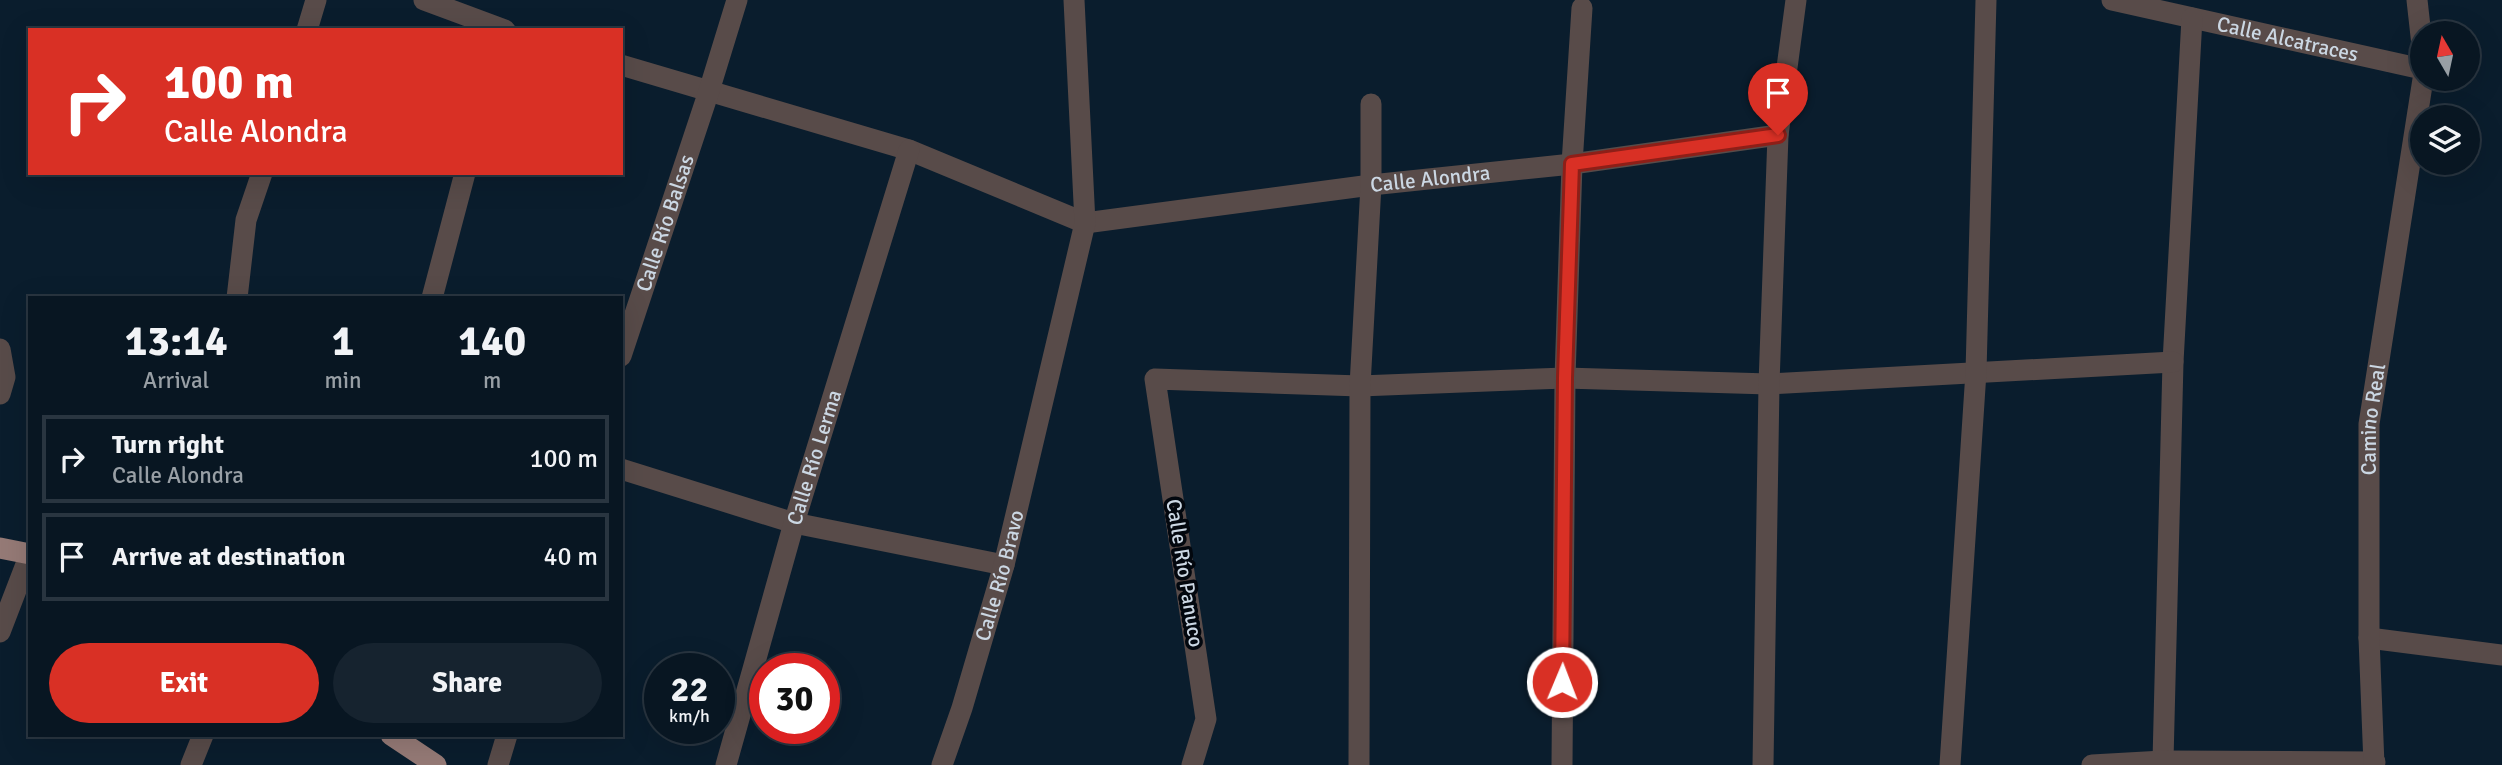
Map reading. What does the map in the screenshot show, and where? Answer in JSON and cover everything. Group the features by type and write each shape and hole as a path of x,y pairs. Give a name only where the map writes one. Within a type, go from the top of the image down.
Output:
{"main road":[{"path":"0,548 28,554"},
{"path":"394,737 436,765"}],"street":[{"path":"308,28 316,0"},
{"path":"424,0 499,28"},
{"name":"Calle Río Balsas","path":"623,350 737,0"},
{"path":"623,66 909,149 1085,223 1074,0"},
{"path":"1763,765 1769,384 1778,135 1796,0"},
{"path":"1950,765 1976,372 1986,0"},
{"name":"Calle Alcatraces","path":"2112,0 2410,66"},
{"path":"2417,0 2419,21"},
{"path":"1562,765 1565,378 1572,164 1582,8"},
{"path":"2163,761 2173,362 2192,18"},
{"name":"Camino Real","path":"2375,763 2369,638 2369,424 2421,91"},
{"path":"1359,765 1360,386 1371,185 1371,104"},
{"name":"Calle Alondra","path":"1085,223 1371,185 1572,164 1778,135"},
{"name":"Calle Río Lerma","path":"726,765 794,523 909,149"},
{"path":"237,296 246,220 261,175"},
{"path":"433,296 464,175"},
{"name":"Calle Río Bravo","path":"942,765 962,708 1004,565 1085,223"},
{"path":"0,349 5,377 0,394"},
{"path":"1360,386 1565,378 1769,384 2173,362"},
{"name":"Calle Río Panuco","path":"1192,765 1206,719 1156,379 1360,386"},
{"path":"623,470 794,523 1004,565"},
{"path":"0,632 28,559"},
{"path":"2369,638 2502,655"},
{"path":"191,765 201,737"},
{"path":"499,765 506,737"},
{"path":"2092,765 2163,761 2375,763"}],"route":[{"path":"1562,682 1565,378 1572,164 1778,135"}]}
